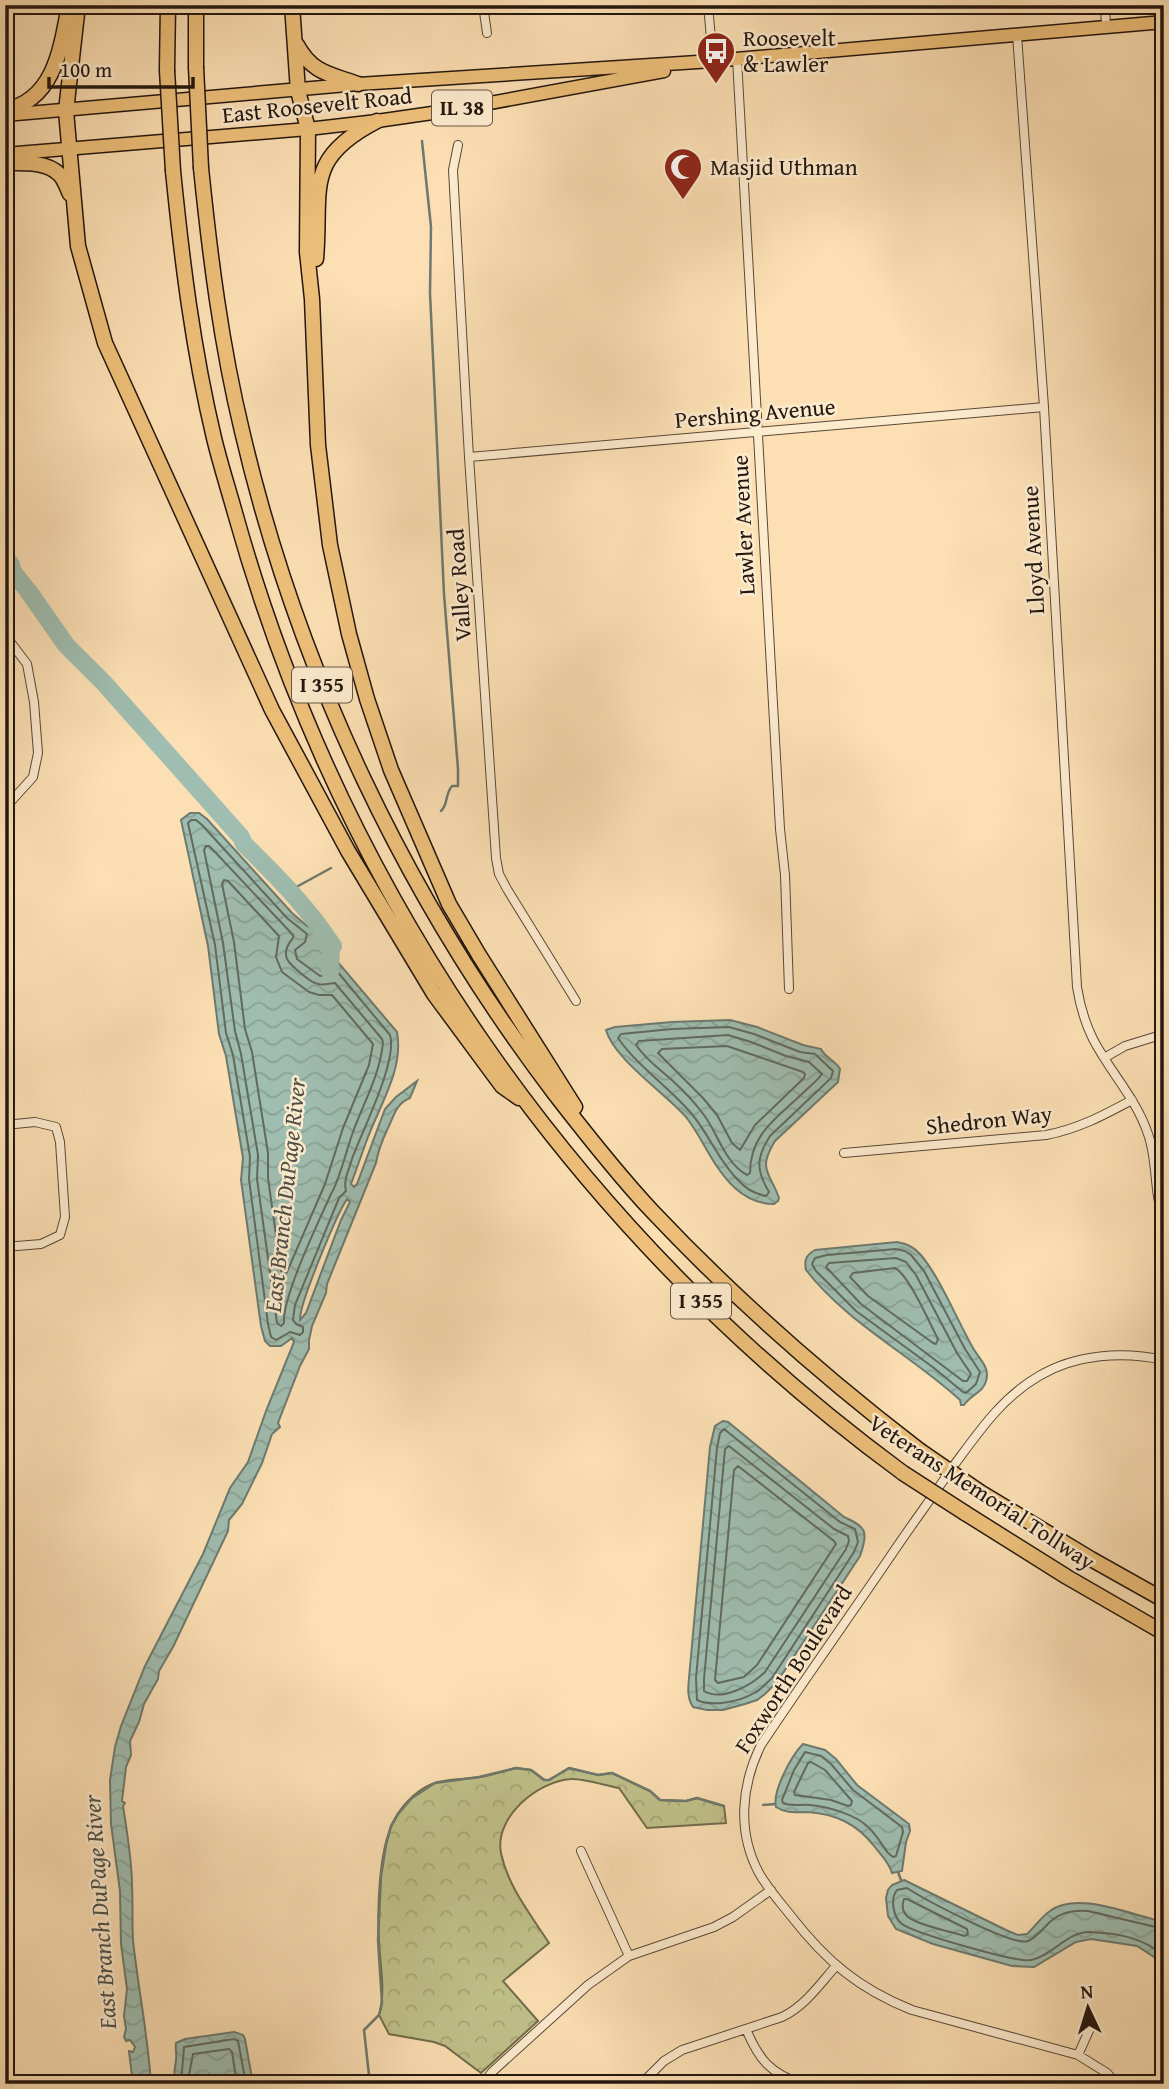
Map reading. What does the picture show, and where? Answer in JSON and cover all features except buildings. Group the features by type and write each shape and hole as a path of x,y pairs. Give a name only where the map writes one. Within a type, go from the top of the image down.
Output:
{"highway":[{"path":"5,110 36,95 52,75 69,5"},
{"path":"78,5 66,111 78,246 106,343 272,710 360,871 434,994 502,1086 526,1103"},
{"name":"Veterans Memorial Tollway","path":"168,5 167,70 173,171 187,293 214,440 246,552 280,654 319,751 393,899 443,985 526,1103 621,1219 701,1302 816,1405 903,1473 1067,1577 1164,1633"},
{"name":"Veterans Memorial Tollway","path":"196,5 201,168 215,290 243,434 272,544 306,644 346,741 401,855 446,934 518,1045 593,1142 652,1211 719,1278 823,1374 919,1450 980,1492 1164,1600"},
{"path":"292,5 298,91 308,129 307,252 312,299 318,445 325,512 343,609 367,699 391,770 449,904 582,1119 593,1142"},
{"path":"295,39 304,58 314,67 358,84"},
{"path":"312,299 321,176 331,154 346,138 377,121"},
{"path":"5,163 37,164 61,174 74,203"}],"main road":[{"name":"East Roosevelt Road","path":"5,115 358,84 713,61 1164,22"},
{"name":"East Roosevelt Road","path":"5,153 70,150 377,121 446,111 713,61"}],"street":[{"path":"483,5 487,33"},
{"path":"708,5 713,61"},
{"path":"1105,5 1106,27"},
{"name":"Lloyd Avenue","path":"1017,35 1044,407 1077,987 1086,1022 1148,1132 1159,1204 1164,1219"},
{"name":"Lawler Avenue","path":"737,59 779,816 785,875 789,989"},
{"name":"Valley Road","path":"458,145 453,170 496,858 499,874 507,889 576,1001"},
{"name":"Pershing Avenue","path":"469,457 1044,407"},
{"path":"5,635 27,664 34,702 38,753 33,777 5,808"},
{"path":"1104,1058 1125,1046 1164,1034"},
{"name":"Shedron Way","path":"844,1153 1064,1132 1132,1100"},
{"path":"5,1125 35,1122 56,1127 60,1142 65,1217 60,1235 41,1244 5,1247"},
{"name":"Foxworth Boulevard","path":"1116,2084 1107,2073 1078,2055 912,2010 873,1992 836,1966 809,1939 771,1890 753,1860 747,1840 744,1796 754,1761 776,1723 959,1459 999,1407 1041,1374 1067,1364 1101,1356 1141,1356 1164,1360"},
{"path":"581,1851 629,1956"},
{"path":"483,2084 492,2072 588,1986 629,1956 714,1927 771,1890"},
{"path":"645,2082 664,2061 682,2050 792,2012 801,2006 836,1966"},
{"path":"1078,2055 1092,2024"},
{"path":"746,2029 754,2048 772,2070 784,2078 802,2084"}],"green space":[{"path":"516,1768 531,1770 545,1780 569,1768 598,1775 612,1773 650,1791 660,1800 686,1801 697,1798 724,1806 726,1823 647,1828 619,1788 575,1779 545,1786 521,1803 504,1827 501,1853 515,1889 549,1943 503,1981 538,2021 481,2073 445,2046 389,2034 379,2015 382,1988 378,1914 380,1882 388,1837 395,1819 408,1801 437,1782 480,1777"}],"water":[{"path":"190,813 199,813 207,819 292,913 307,926 332,934 331,949 336,960 397,1032 394,1073 351,1184 354,1187 385,1109 417,1081 410,1098 395,1111 382,1142 327,1284 312,1326 309,1349 278,1423 280,1427 272,1434 262,1463 242,1504 229,1520 228,1531 159,1671 158,1679 144,1704 130,1741 131,1755 126,1767 122,1801 125,1803 123,1806 131,1866 133,1940 151,2084 133,2084 129,2051 133,2052 135,2047 124,2037 127,1989 121,1944 120,1891 111,1824 110,1780 115,1747 145,1666 203,1554 230,1488 248,1462 294,1342 292,1338 281,1346 270,1346 265,1341 261,1326 241,1180 243,1158 226,1056 219,1034 208,946 181,820","holes":["347,1199 350,1202 306,1313 300,1320 327,1240"]},
{"path":"730,1020 821,1049 840,1069 838,1082 775,1141 770,1151 767,1171 779,1198 774,1204 748,1197 727,1180 686,1117 629,1064 606,1030 672,1022"},
{"path":"897,1242 915,1249 927,1263 986,1369 984,1386 964,1405 840,1306 806,1270 806,1258 815,1250"},
{"path":"723,1421 728,1422 844,1517 861,1527 865,1535 860,1556 777,1682 757,1700 723,1710 707,1710 693,1707 688,1685 710,1447 715,1426"},
{"path":"803,1744 825,1750 857,1785 909,1824 902,1871 892,1873 887,1862 853,1826 828,1815 788,1812 776,1807 777,1792 784,1774"},
{"path":"904,1880 1018,1935 1027,1934 1050,1911 1061,1905 1074,1903 1103,1906 1157,1920 1164,1923 1164,1969 1154,1957 1137,1946 1091,1939 1076,1942 1034,1967 1012,1966 933,1944 896,1929 888,1916 888,1890 892,1885"},
{"path":"234,2032 243,2035 245,2039 253,2084 175,2084 176,2043 185,2039"}],"waterway":[{"path":"422,141 431,227 430,293 444,594 458,769 458,786 452,786 441,811"},
{"name":"East Branch DuPage River","path":"5,557 66,645 104,683 313,919 333,946 330,972"},
{"path":"289,891 331,868"},
{"path":"370,2084 364,2030 379,2015 382,2003 378,1940 381,1876 391,1826 412,1798 435,1783 479,1777 516,1768 531,1770 544,1780 549,1780 569,1768 598,1775 612,1773 650,1791 660,1800 686,1801 697,1798 724,1806"},
{"path":"763,1805 775,1804"},
{"path":"898,1872 901,1880"}],"place":[{"name":"Roosevelt & Lawler","path":"716,85"},
{"name":"Masjid Uthman","path":"683,201"}]}
